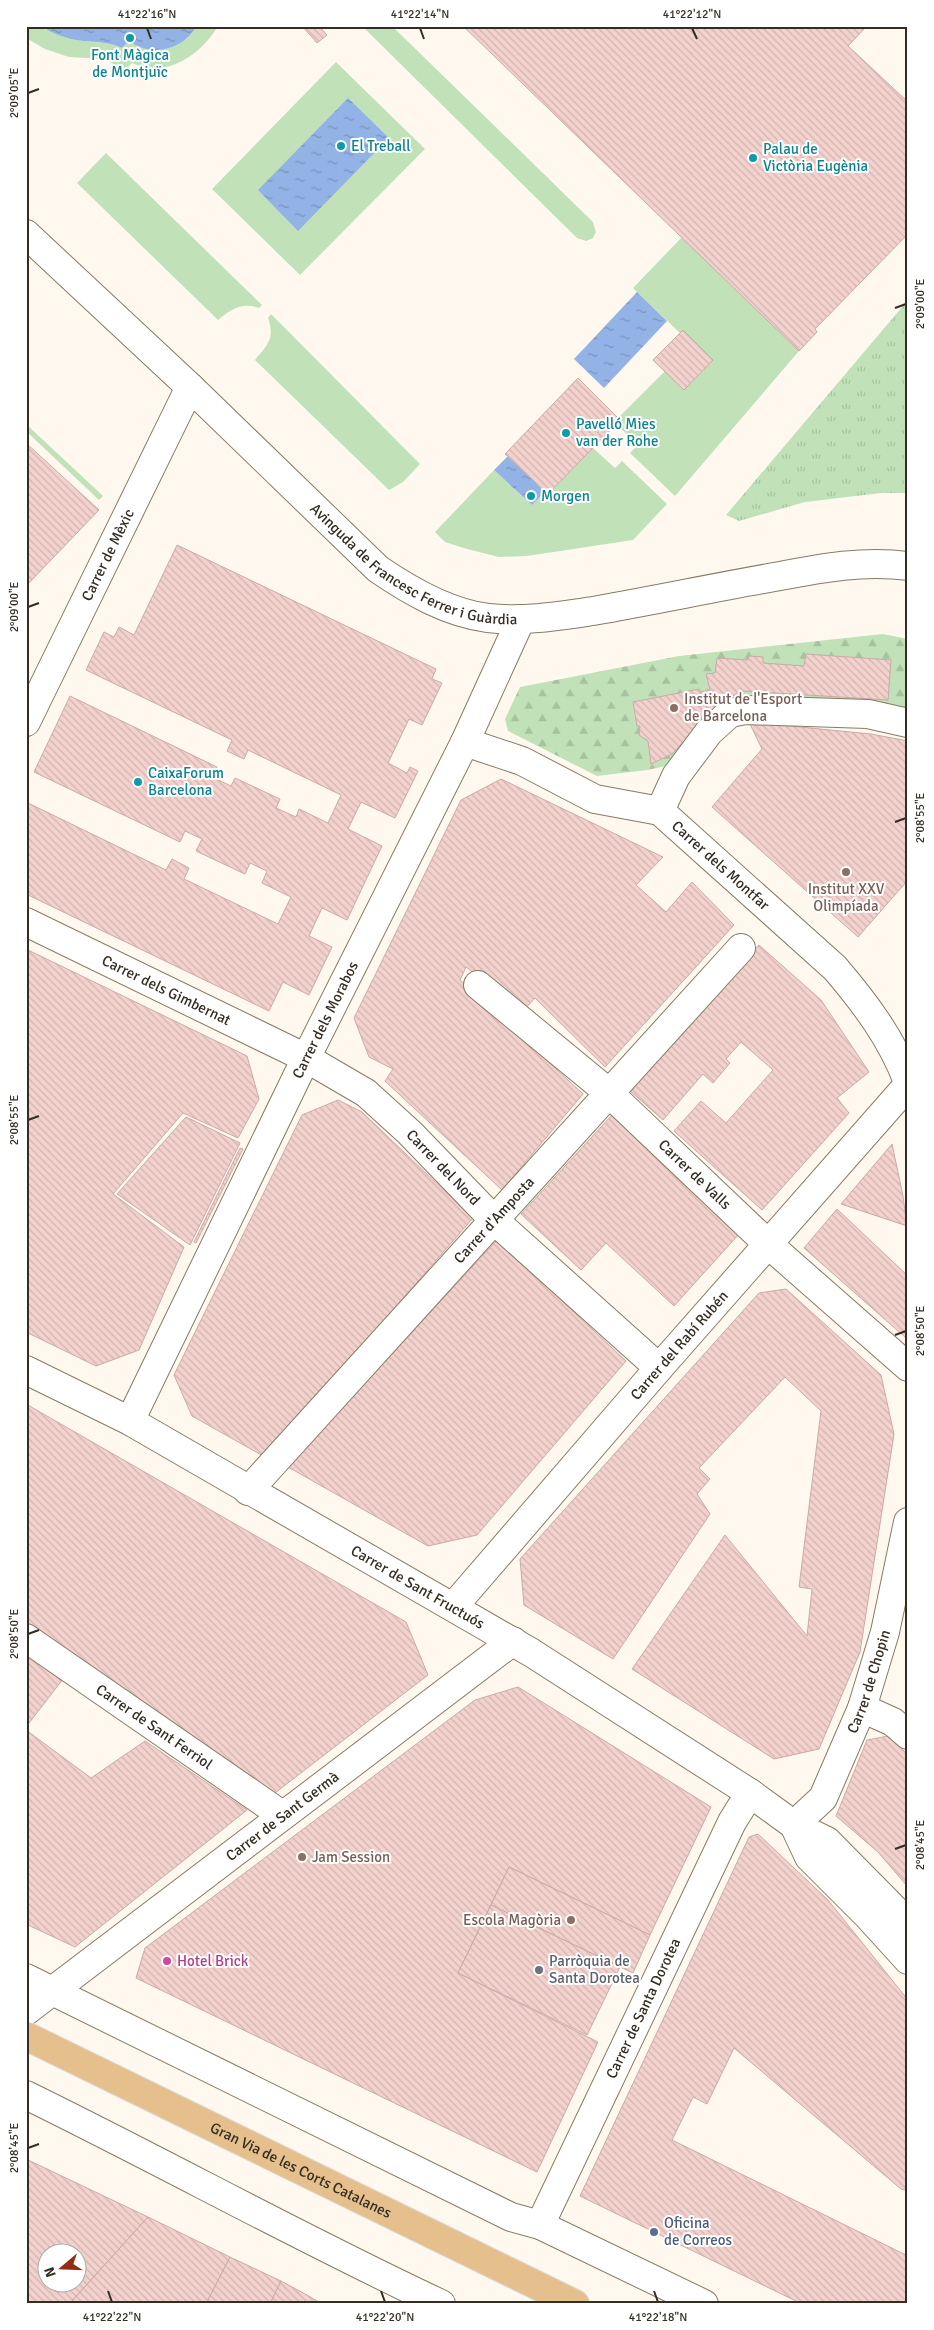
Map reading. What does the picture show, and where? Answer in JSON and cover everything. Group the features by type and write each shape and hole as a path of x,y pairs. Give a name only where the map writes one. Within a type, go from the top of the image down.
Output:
{"main road":[{"name":"Gran Via de les Corts Catalanes","path":"26,2036 576,2304"}],"street":[{"name":"Avinguda de Francesc Ferrer i Guàrdia","path":"26,234 190,387 378,569 405,587 455,611 488,618 521,619 617,607 848,564 908,566"},
{"name":"Carrer de Mèxic","path":"26,722 190,387"},
{"name":"Carrer dels Morabos","path":"130,1421 306,1058 465,742 521,619"},
{"path":"660,811 676,776 709,732 730,713 745,710 868,714 908,723"},
{"name":"Carrer dels Montfar","path":"465,742 522,761 595,798 660,811 835,968 857,993 896,1051 908,1083"},
{"name":"Carrer dels Gimbernat","path":"26,922 306,1058"},
{"name":"Carrer d'Amposta","path":"248,1491 608,1092 741,948"},
{"name":"Carrer de Valls","path":"478,985 608,1092 768,1244 908,1367"},
{"name":"Carrer del Nord","path":"306,1058 366,1093 410,1134 494,1220 659,1368"},
{"name":"Carrer del Rabí Rubén","path":"453,1607 908,1083"},
{"name":"Carrer de Sant Fructuós","path":"26,1370 130,1421 248,1491 513,1641 750,1793 794,1825 827,1841 908,1923"},
{"name":"Carrer de Chopin","path":"794,1825 823,1798 862,1708 886,1632 908,1522"},
{"name":"Carrer de Sant Ferriol","path":"26,1638 282,1815"},
{"name":"Carrer de Sant Germà","path":"26,2011 217,1868 282,1815 513,1641"},
{"path":"862,1708 893,1722 908,1735"},
{"name":"Carrer de Santa Dorotea","path":"540,2225 732,1822 750,1793"},
{"name":"Carrer de Sant Fructuós","path":"794,1825 809,1857 868,1916 908,1960"},
{"path":"26,1978 511,2217 540,2225 704,2304"},
{"path":"26,2095 211,2188 285,2228 441,2304"}],"green space":[{"path":"26,26 33,26 79,40 106,43 122,48 129,41 137,46 156,49 166,48 183,41 197,26 218,26 202,46 192,55 181,61 170,66 157,68 132,63 122,74 112,63 104,59 69,57 45,49 26,38"},
{"path":"362,26 392,26 593,222 596,232 593,238 586,241 577,238"},
{"path":"336,62 425,149 300,275 212,189"},
{"path":"106,153 262,305 259,308 242,306 218,320 77,183"},
{"path":"682,237 799,351 675,496 630,453 638,445 616,424 620,420 618,418 665,371 684,390 713,360 683,330 680,333 633,288"},
{"path":"908,300 908,493 881,493 805,502 739,521 726,515"},
{"path":"271,314 420,464 403,482 389,490 255,360 269,341 271,331 268,318"},
{"path":"26,424 103,496 99,500 26,431"},
{"path":"593,448 615,468 622,461 667,504 633,540 527,556 499,557 445,542 435,532 494,470 532,505 545,492 548,494"},
{"path":"883,634 908,639 908,711 754,695 743,697 671,765 597,776 508,731 505,719 520,687 679,656"}],"water":[{"name":"Font Màgica de Montjuïc","path":"41,26 197,26 191,34 175,46 156,50 138,46 129,41 122,48 108,43 77,40 56,34"},
{"path":"348,98 389,138 298,231 258,190"},
{"path":"637,292 667,321 604,388 574,359"},
{"path":"508,456 545,492 532,505 494,470"}],"building":[{"path":"302,26 319,26 327,35 317,43"},
{"name":"Palau de Victòria Eugènia","path":"463,26 867,26 848,46 908,102 908,234 815,329 817,332 799,351"},
{"path":"683,330 713,360 684,390 653,360"},
{"name":"Pavelló Mies van der Rohe","path":"578,378 620,420 548,494 505,454"},
{"path":"26,443 99,510 26,586"},
{"name":"CaixaForum Barcelona","path":"177,545 436,669 432,679 442,683 422,725 409,719 388,763 407,773 410,767 418,771 395,818 361,802 348,829 382,846 347,920 322,908 309,936 332,947 309,995 283,982 269,1011 26,894 28,803 166,870 172,859 189,868 184,879 278,924 291,897 262,883 267,871 250,863 245,874 196,851 202,839 185,831 180,842 34,772 70,696 217,767 212,777 231,786 235,778 280,799 276,808 296,817 299,809 328,823 341,795 248,750 244,759 227,751 232,740 86,670 104,632 114,637 119,627 134,635"},
{"name":"Institut de l'Esport de Barcelona","path":"806,654 891,660 888,700 742,691 722,701 672,754 651,764 648,741 639,735 640,726 637,726 633,702 699,689 700,692 710,690 706,674 715,673 717,658 748,660 749,656 763,657 763,663 804,666"},
{"name":"Institut XXV Olimpíada","path":"749,722 871,734 908,741 908,880 858,937 712,807 762,749"},
{"path":"501,779 663,857 636,885 666,912 692,882 734,925 605,1067 535,998 523,1011 466,967 460,980 583,1094 502,1190 385,1081 393,1069 369,1057 354,1018 461,800"},
{"path":"759,945 821,1000 869,1072 837,1098 849,1113 762,1210 674,1131 701,1101 726,1123 773,1070 741,1042 726,1059 730,1063 713,1083 703,1074 663,1120 629,1090"},
{"path":"26,949 247,1056 259,1099 238,1138 183,1113 113,1194 184,1247 139,1350 96,1366 26,1332"},
{"path":"338,1100 362,1112 473,1218 265,1457 192,1416 174,1375 302,1115"},
{"path":"612,1115 740,1233 674,1306 606,1243 581,1270 521,1214"},
{"path":"186,1117 240,1143 190,1245 117,1194"},
{"path":"892,1144 903,1196 907,1226 841,1204"},
{"path":"240,1148 243,1149 196,1243 194,1242"},
{"path":"837,1209 908,1276 906,1338 804,1248"},
{"path":"497,1240 626,1361 477,1535 428,1546 288,1467"},
{"path":"786,1289 881,1375 894,1434 860,1652 819,1749 774,1759 632,1669 725,1535 807,1636 812,1589 799,1587 821,1411 785,1377 699,1468 710,1479 697,1494 710,1514 613,1659 524,1605 520,1559 759,1293"},
{"path":"26,1404 406,1622 428,1675 271,1796 26,1622"},
{"path":"26,1650 63,1679 26,1727"},
{"path":"518,1687 711,1807 650,1935 509,1867 458,1973 598,2042 537,2172 136,1978 145,1948 475,1700"},
{"path":"26,1730 91,1778 145,1741 247,1810 75,1947 26,1924"},
{"path":"888,1736 908,1755 908,1887 878,1852 836,1816 867,1740"},
{"path":"758,1834 828,1900 908,2000 908,2191 901,2189 734,2048 707,2104 693,2097 672,2140 908,2256 908,2304 802,2304 580,2196 749,1837"},
{"name":"Escola Magòria","path":"509,1867 650,1935 633,1973 491,1905"},
{"name":"Parròquia de Santa Dorotea","path":"491,1905 620,1967 587,2035 458,1973"},
{"path":"26,2159 148,2217 88,2283 88,2242 38,2242 38,2292 80,2292 69,2304 26,2302"},
{"path":"148,2217 230,2257 206,2304 75,2304 72,2301 80,2292 88,2292 88,2283"},
{"path":"230,2257 281,2281 270,2304 206,2304"},
{"path":"281,2281 307,2295 322,2304 270,2304"}],"place":[{"name":"Font Màgica de Montjuïc","path":"130,38"},
{"name":"El Treball","path":"341,146"},
{"name":"Palau de Victòria Eugènia","path":"753,158"},
{"name":"Pavelló Mies van der Rohe","path":"566,433"},
{"name":"Morgen","path":"531,496"},
{"name":"Institut de l'Esport de Barcelona","path":"674,708"},
{"name":"CaixaForum Barcelona","path":"138,782"},
{"name":"Institut XXV Olimpíada","path":"846,872"},
{"name":"Jam Session","path":"302,1857"},
{"name":"Escola Magòria","path":"571,1920"},
{"name":"Hotel Brick","path":"167,1961"},
{"name":"Parròquia de Santa Dorotea","path":"539,1970"},
{"name":"Oficina de Correos","path":"654,2232"}]}
